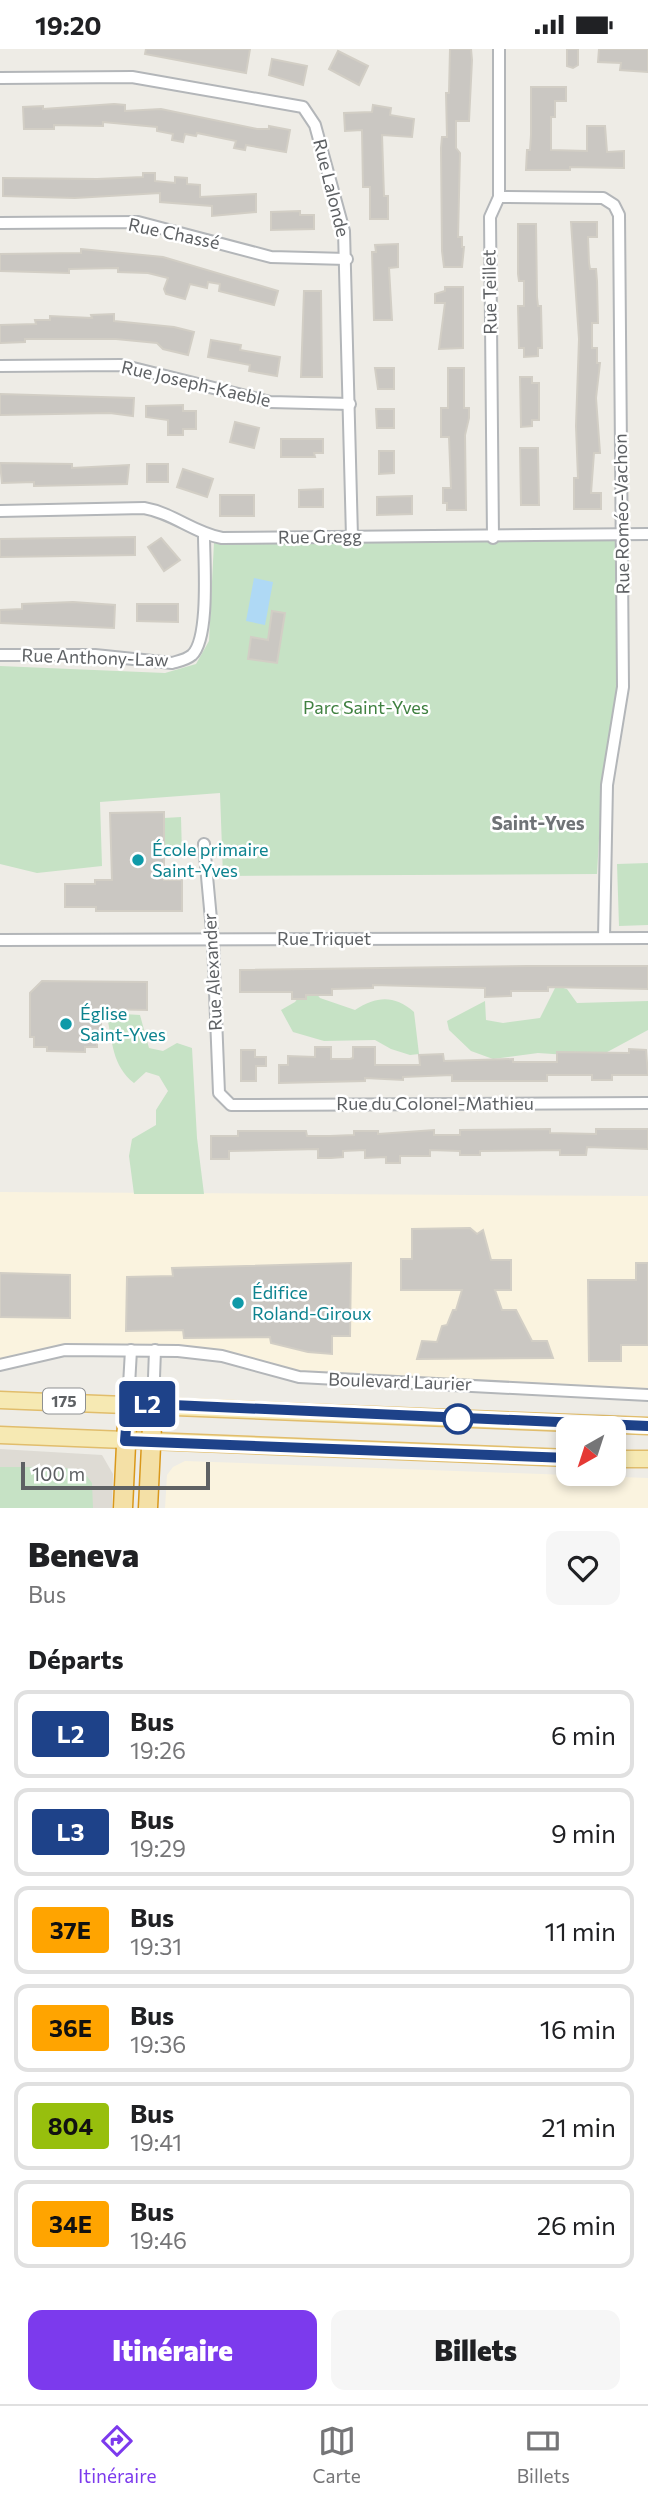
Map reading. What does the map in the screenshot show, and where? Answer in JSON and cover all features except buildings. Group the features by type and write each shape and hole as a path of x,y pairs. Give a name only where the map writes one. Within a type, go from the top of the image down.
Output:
{"highway":[{"path":"123,1508 128,1403"},
{"path":"148,1508 153,1405"}],"main road":[{"name":"Boulevard Laurier","path":"0,1400 128,1403 648,1426"},
{"name":"175","path":"0,1435 556,1458"},
{"path":"626,1459 648,1459"}],"street":[{"name":"Rue Teillet","path":"493,538 490,216 499,197 499,49"},
{"name":"Rue Lalonde","path":"0,78 132,77 303,107 316,125 344,231 347,259 352,537"},
{"name":"Rue Roméo-Vachon","path":"499,197 603,198 614,205 619,215 624,687 607,785 604,938"},
{"name":"Rue Chassé","path":"0,223 138,222 271,257 347,259"},
{"name":"Rue Joseph-Kaeble","path":"0,366 121,365 270,402 350,404"},
{"name":"Rue Gregg","path":"0,511 145,508 165,512 204,535 222,538 493,538 648,534"},
{"name":"Rue Anthony-Law","path":"0,655 95,655 172,663 184,660 193,654 202,635 204,535"},
{"name":"Rue Alexander","path":"205,844 213,941 219,1093 223,1100"},
{"name":"Rue Triquet","path":"0,940 648,938"},
{"name":"Rue du Colonel-Mathieu","path":"223,1100 230,1105 648,1103"},
{"name":"Boulevard Laurier","path":"0,1365 65,1350 155,1350 222,1356 299,1377 648,1395"},
{"path":"128,1403 131,1350"},
{"path":"153,1405 155,1350"}],"shaded area":[{"path":"0,1192 648,1196 648,1395 299,1377 238,1361 86,1349 0,1365"},
{"path":"0,1449 102,1455 113,1474 112,1508 0,1508"},
{"path":"185,1461 556,1475 556,1486 626,1486 626,1477 648,1478 648,1508 165,1508 167,1475 173,1467"}],"green space":[{"name":"Parc Saint-Yves","path":"621,538 622,672 602,785 597,874 223,876 220,793 100,802 102,866 37,873 0,864 0,666 165,673 196,664 209,641 214,542"},
{"path":"181,817 182,855 165,856 164,818"},
{"path":"648,863 648,925 619,926 617,864"},
{"path":"556,986 567,989 577,1003 648,1001 648,1030 598,1057 538,1053 493,1059 471,1051 449,1030 447,1021 485,1001 486,1020 503,1023 540,1018"},
{"path":"305,989 314,991 320,998 355,1010 385,999 407,1006 414,1012 419,1054 410,1055 391,1049 375,1040 324,1041 293,1032 281,1010 295,1002"},
{"path":"106,1013 140,1015 149,1048 163,1051 177,1043 192,1048 197,1138 204,1194 134,1194 129,1156 132,1139 156,1125 156,1110 168,1091 159,1076 146,1072 134,1083 126,1076 114,1051"},
{"path":"0,1467 60,1467 83,1471 92,1483 93,1508 0,1508"}],"water":[{"path":"254,578 273,582 265,625 246,621"}],"bus line":[{"name":"L2","path":"556,1422 128,1403 125,1441 556,1458"},
{"name":"L2","path":"626,1425 648,1426"}],"place":[{"name":"École primaire Saint-Yves","path":"138,860"},
{"name":"Église Saint-Yves","path":"66,1024"},
{"name":"Édifice Roland-Giroux","path":"238,1303"}],"district":[{"name":"Saint-Yves","path":"538,823"}]}
